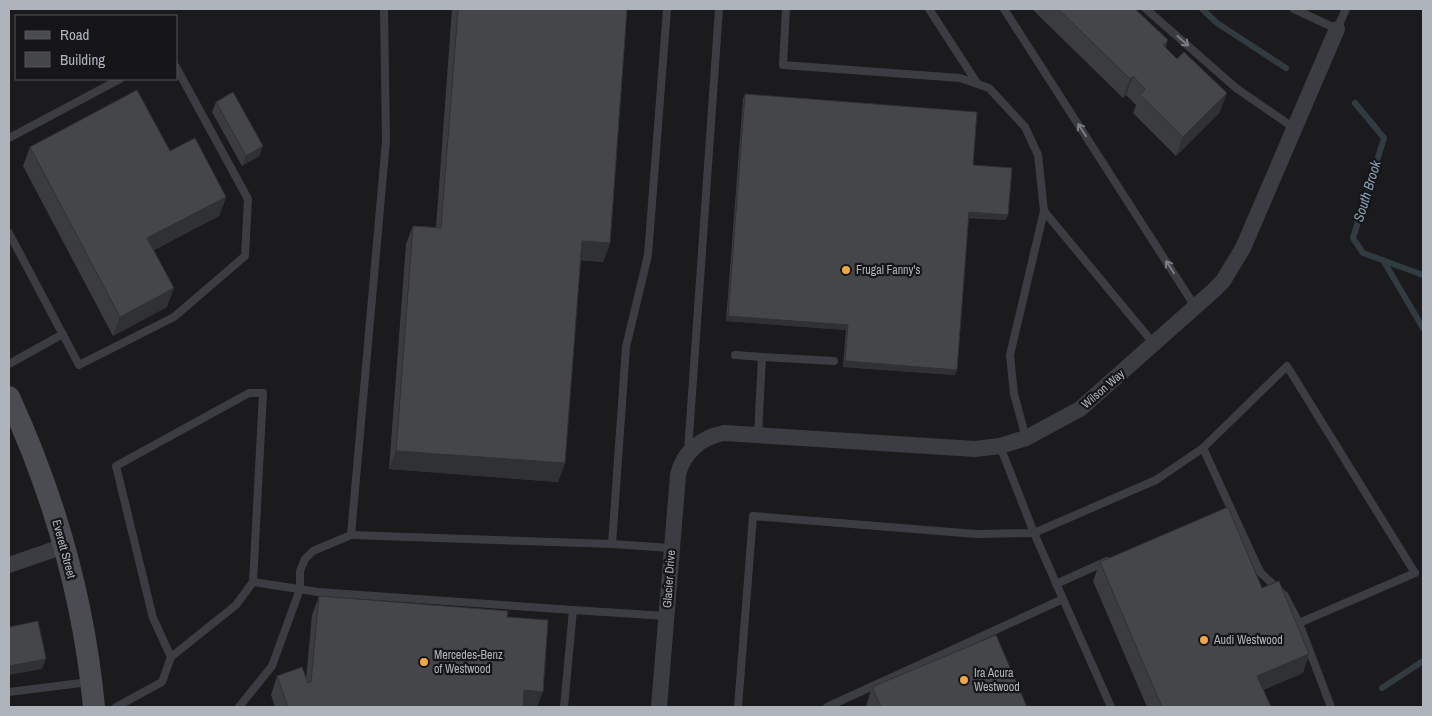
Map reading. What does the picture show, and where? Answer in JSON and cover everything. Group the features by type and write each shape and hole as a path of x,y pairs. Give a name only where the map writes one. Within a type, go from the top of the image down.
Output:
{"main road":[{"name":"Everett Street","path":"9,397 51,503 64,546 92,682 94,707"}],"street":[{"name":"Wilson Way","path":"688,454 703,440 713,435 724,433 975,449 1000,446 1026,438 1080,409 1196,308 1223,281 1243,248 1337,29"},
{"name":"Glacier Drive","path":"659,707 678,475 688,454"},
{"path":"9,565 64,546"}],"lane":[{"path":"352,536 386,141 384,9"},
{"path":"612,544 626,347 648,255 667,9"},
{"path":"688,454 719,9"},
{"path":"786,9 783,65 960,78 989,88 1025,127 1038,155 1044,212 1010,355 1014,394 1026,438"},
{"path":"929,9 977,83"},
{"path":"1004,9 1196,308"},
{"path":"1146,9 1236,88 1294,128"},
{"path":"1294,9 1337,29 1346,9"},
{"path":"9,233 79,365 174,317 245,256 248,199 178,71"},
{"path":"9,138 118,80"},
{"path":"1044,212 1154,344"},
{"path":"9,364 63,334"},
{"path":"735,355 834,361"},
{"path":"758,435 762,357"},
{"path":"738,707 753,516 976,534 1034,533 1156,480 1203,448 1287,366 1415,573 1299,623"},
{"path":"116,707 162,682 171,657 236,605 253,582 263,393 249,393 116,466 153,618 171,657"},
{"path":"1000,446 1034,533 1111,707"},
{"path":"1203,448 1260,572 1285,596 1299,623 1331,707"},
{"path":"1221,510 1230,506"},
{"path":"240,707 272,666 300,589 300,571 305,559 313,551 352,536 612,544 671,548"},
{"path":"1056,584 1111,559"},
{"path":"253,582 300,589 666,616"},
{"path":"831,707 1063,599"},
{"path":"564,707 573,610"},
{"path":"9,692 92,682"}],"building":[{"path":"458,9 627,9 610,243 582,241 565,463 396,451 413,226 441,228"},
{"path":"1058,9 1135,9 1168,40 1163,45 1177,59 1184,52 1227,93 1183,137 1140,95 1145,89 1133,76 1130,79"},
{"path":"137,90 170,151 195,138 226,197 147,238 174,288 120,317 30,147"},
{"path":"233,92 263,146 246,156 216,102"},
{"name":"Frugal Fanny's","path":"745,94 977,112 973,165 1012,168 1008,215 969,212 957,370 845,361 848,325 728,316"},
{"name":"Audi Westwood","path":"1228,507 1262,588 1279,581 1309,654 1257,676 1271,707 1162,707 1100,562"},
{"name":"Mercedes-Benz of Westwood","path":"319,596 508,611 507,617 548,620 543,692 524,690 523,707 288,707 277,676 302,667 308,683 311,682"},
{"path":"38,621 46,659 9,666 9,627"},
{"path":"996,635 1027,707 881,707 872,687"}],"waterway":[{"name":"South Brook","path":"1202,9 1217,23 1286,68"},
{"name":"South Brook","path":"1355,103 1384,138 1353,238 1363,253 1423,275"},
{"path":"1383,260 1423,328"},
{"path":"1382,688 1423,661"}],"place":[{"name":"Frugal Fanny's","path":"846,270"},
{"name":"Audi Westwood","path":"1204,640"},
{"name":"Mercedes-Benz of Westwood","path":"424,662"},
{"name":"Ira Acura Westwood","path":"964,680"}]}
